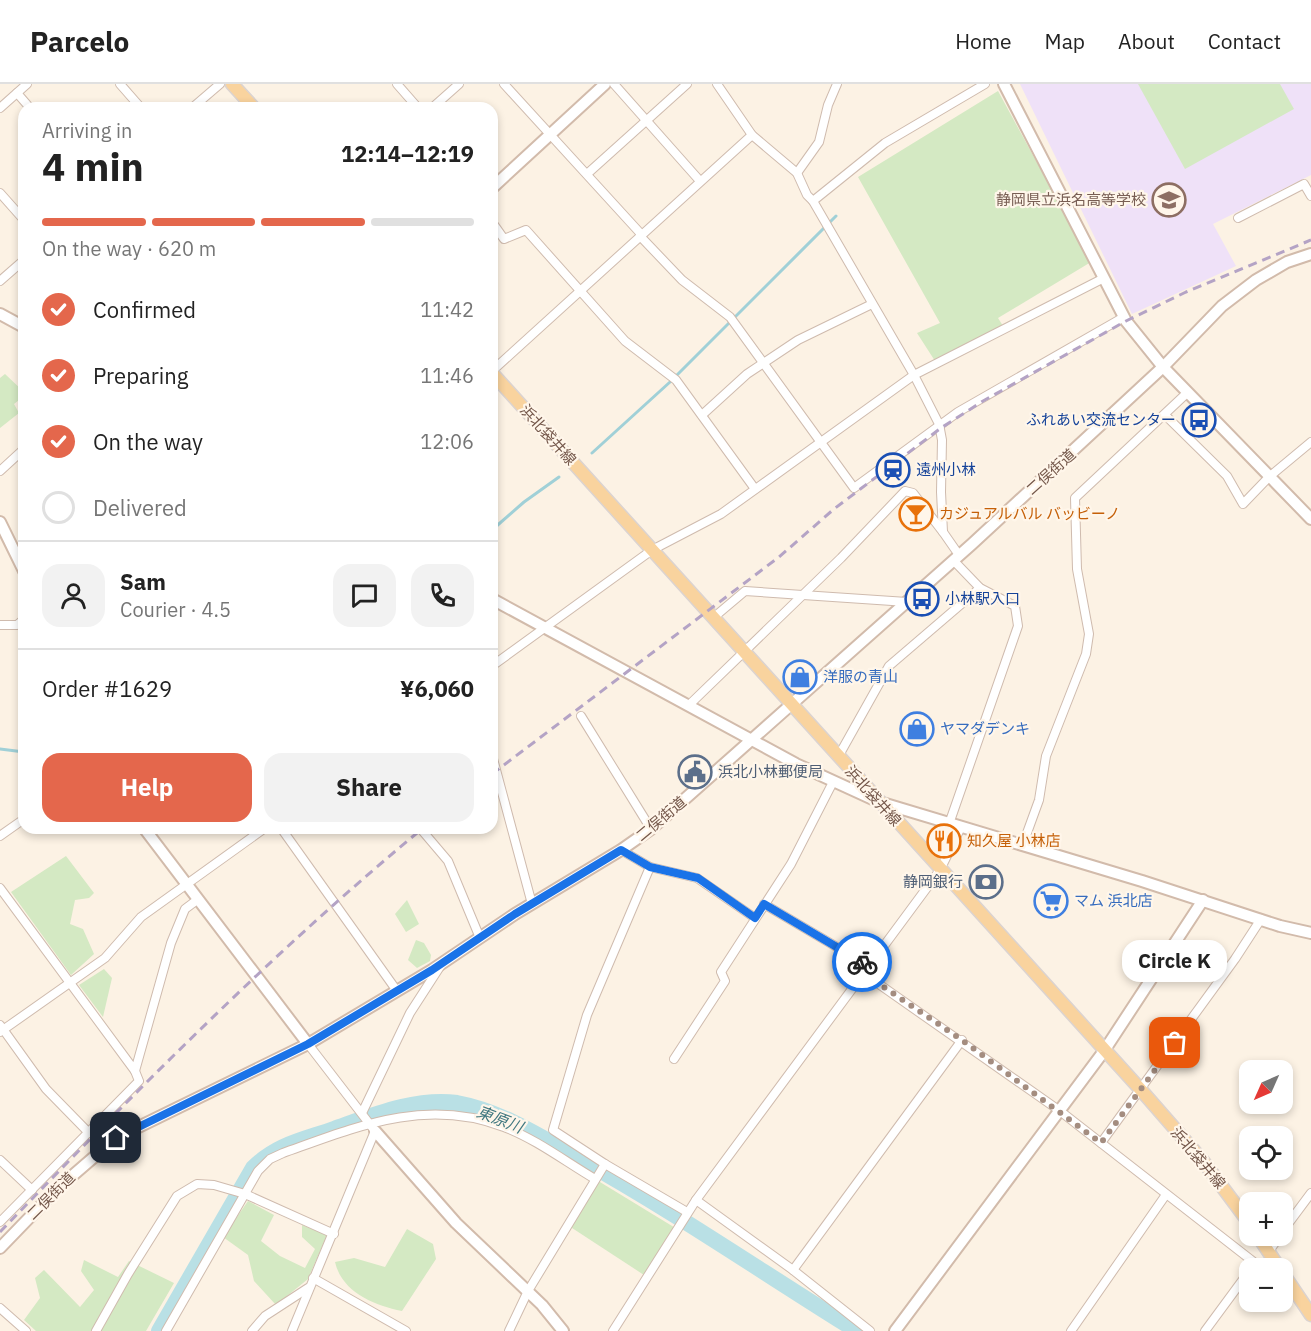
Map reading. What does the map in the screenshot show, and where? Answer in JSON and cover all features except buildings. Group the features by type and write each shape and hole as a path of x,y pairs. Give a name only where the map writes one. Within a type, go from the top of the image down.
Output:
{"main road":[{"path":"232,84 248,102"},
{"name":"浜北袋井線","path":"498,379 1141,1090 1203,1161 1239,1209"},
{"path":"1265,1246 1273,1258"},
{"path":"1293,1289 1311,1315"}],"street":[{"path":"0,108 27,84"},
{"path":"120,84 136,102"},
{"path":"199,102 220,84"},
{"path":"397,84 413,102"},
{"path":"439,102 459,84"},
{"path":"504,84 681,280 733,319 854,488 939,424 1124,317"},
{"path":"498,182 605,84"},
{"path":"614,84 700,182"},
{"path":"587,174 687,84"},
{"path":"717,84 752,135 797,173 807,195 813,201 914,375 939,424 942,440 940,492 943,532"},
{"path":"797,173 819,142 828,105 837,84"},
{"path":"813,201 885,143 985,84"},
{"path":"1004,84 1124,317 1163,368 1311,519"},
{"path":"16,93 24,102"},
{"path":"498,366 752,135"},
{"path":"1238,218 1304,184 1311,196"},
{"path":"0,193 18,213"},
{"path":"498,230 504,239 526,230 625,341 674,378 755,489"},
{"name":"二俣街道","path":"0,1248 74,1173 116,1138 308,1044 397,992 651,829 956,558 1163,368 1222,306 1256,280 1287,262 1311,254"},
{"path":"0,281 18,265"},
{"path":"498,662 652,550 721,514 914,375 1104,278"},
{"path":"702,415 747,374 798,340 872,304"},
{"path":"0,314 18,324"},
{"path":"1023,844 1039,800 1046,756 1086,654 1089,634 1077,569 1075,498 1188,393"},
{"path":"1165,415 1227,476 1243,504 1269,477 1311,442"},
{"path":"0,471 18,454"},
{"path":"689,705 745,653 802,593 841,558 905,491 913,493 943,532 956,558 980,588 1008,600 1015,606 1018,626 949,824"},
{"path":"0,522 18,560"},
{"path":"838,757 889,666 980,588"},
{"path":"713,618 745,591 802,593 907,602"},
{"path":"498,602 833,782 879,802 1311,933"},
{"path":"0,625 18,624"},
{"path":"581,716 651,829"},
{"path":"498,777 532,904"},
{"path":"674,1059 725,981 721,972 810,830 833,782"},
{"path":"0,836 18,823"},
{"path":"616,1330 687,1212 940,870 961,827"},
{"path":"148,834 372,1126 456,1222 528,1291 563,1331"},
{"path":"89,1133 46,1089 1,1029 105,958 141,917 185,883 256,834"},
{"path":"285,834 397,992"},
{"path":"425,834 448,861 480,938"},
{"path":"621,850 650,867 698,878 755,918"},
{"path":"650,867 587,1015 553,1130 605,1164 687,1212"},
{"path":"0,888 71,982 135,1071 139,1081 0,1222"},
{"path":"135,1071 171,944 185,909 197,900"},
{"path":"895,1331 1104,1051 1203,900"},
{"path":"764,904 866,969 1060,1111 1240,1258"},
{"path":"1101,1143 1235,959 1261,919"},
{"path":"363,1113 410,1013 442,963"},
{"path":"792,1270 962,1040"},
{"path":"166,1331 258,1171 270,1159 372,1126 437,1113 467,1117 504,1127 595,1179"},
{"path":"292,1331 309,1287 334,1234 372,1126"},
{"path":"0,1160 32,1190"},
{"path":"509,1331 528,1291 605,1164"},
{"path":"96,1331 128,1274 177,1196 197,1184 245,1194 334,1234"},
{"path":"1293,1218 1311,1193"},
{"path":"1071,1331 1165,1196"},
{"path":"696,1200 792,1270 870,1331"},
{"path":"1264,1258 1274,1246"},
{"path":"313,1278 406,1331"},
{"path":"1205,1331 1239,1285"},
{"path":"252,1331 266,1316 309,1287"},
{"path":"0,1308 26,1331"}],"shaded area":[{"name":"静岡県立浜名高等学校","path":"1020,84 1311,84 1311,175 1213,224 1236,266 1132,314"}],"green space":[{"path":"1138,84 1280,84 1294,109 1185,169"},
{"path":"998,91 1091,262 998,318 1003,326 935,361 917,333 940,323 858,177"},
{"path":"5,374 18,386 18,401 14,404 18,414 0,428 0,378"},
{"path":"66,856 94,893 89,898 75,900 70,924 83,929 94,954 71,975 11,892"},
{"path":"407,900 419,924 406,932 395,914"},
{"path":"416,940 424,943 431,955 430,961 417,968 408,960"},
{"path":"104,969 112,978 103,1017 79,985"},
{"path":"595,1179 677,1229 644,1275 569,1226"},
{"path":"248,1201 274,1215 261,1241 280,1256 305,1268 315,1249 302,1237 302,1225 327,1235 308,1279 276,1305 254,1281 248,1255 223,1237"},
{"path":"407,1229 433,1244 436,1259 402,1311 360,1296 344,1281 335,1262 354,1258 385,1267"},
{"path":"84,1260 118,1277 129,1261 174,1283 146,1331 36,1331 24,1320 40,1298 35,1278 44,1270 80,1307 94,1290 81,1271"}],"waterway":[{"path":"592,453 670,382 836,216"},
{"path":"498,525 524,502 559,477"},
{"path":"0,749 18,751"},
{"name":"東原川","path":"159,1331 253,1168 262,1160 281,1148 379,1113 410,1105 442,1102 457,1103 489,1112 536,1134 650,1200 857,1331"}],"railway":[{"path":"498,769 779,557 834,509 941,428 983,401 1126,321 1186,292 1311,240"},
{"path":"0,1232 102,1127 259,973 416,834"}],"way so far":[{"path":"862,962 869,966 863,973 962,1040 1101,1143 1175,1043"}],"place":[{"name":"静岡県立浜名高等学校","path":"1169,200"},
{"name":"ふれあい交流センター","path":"1199,420"},
{"name":"遠州小林","path":"893,470"},
{"name":"カジュアルバル バッビーノ","path":"916,514"},
{"name":"小林駅入口","path":"922,599"},
{"name":"洋服の青山","path":"800,677"},
{"name":"ヤマダデンキ","path":"917,729"},
{"name":"浜北小林郵便局","path":"695,772"},
{"name":"知久屋 小林店","path":"944,841"},
{"name":"静岡銀行","path":"986,882"},
{"name":"マム 浜北店","path":"1051,901"},
{"name":"Circle K","path":"1175,1043"}],"route":[{"path":"116,1138 308,1044 432,970 515,914 621,850 650,867 698,878 755,918 764,904 862,962"}]}
